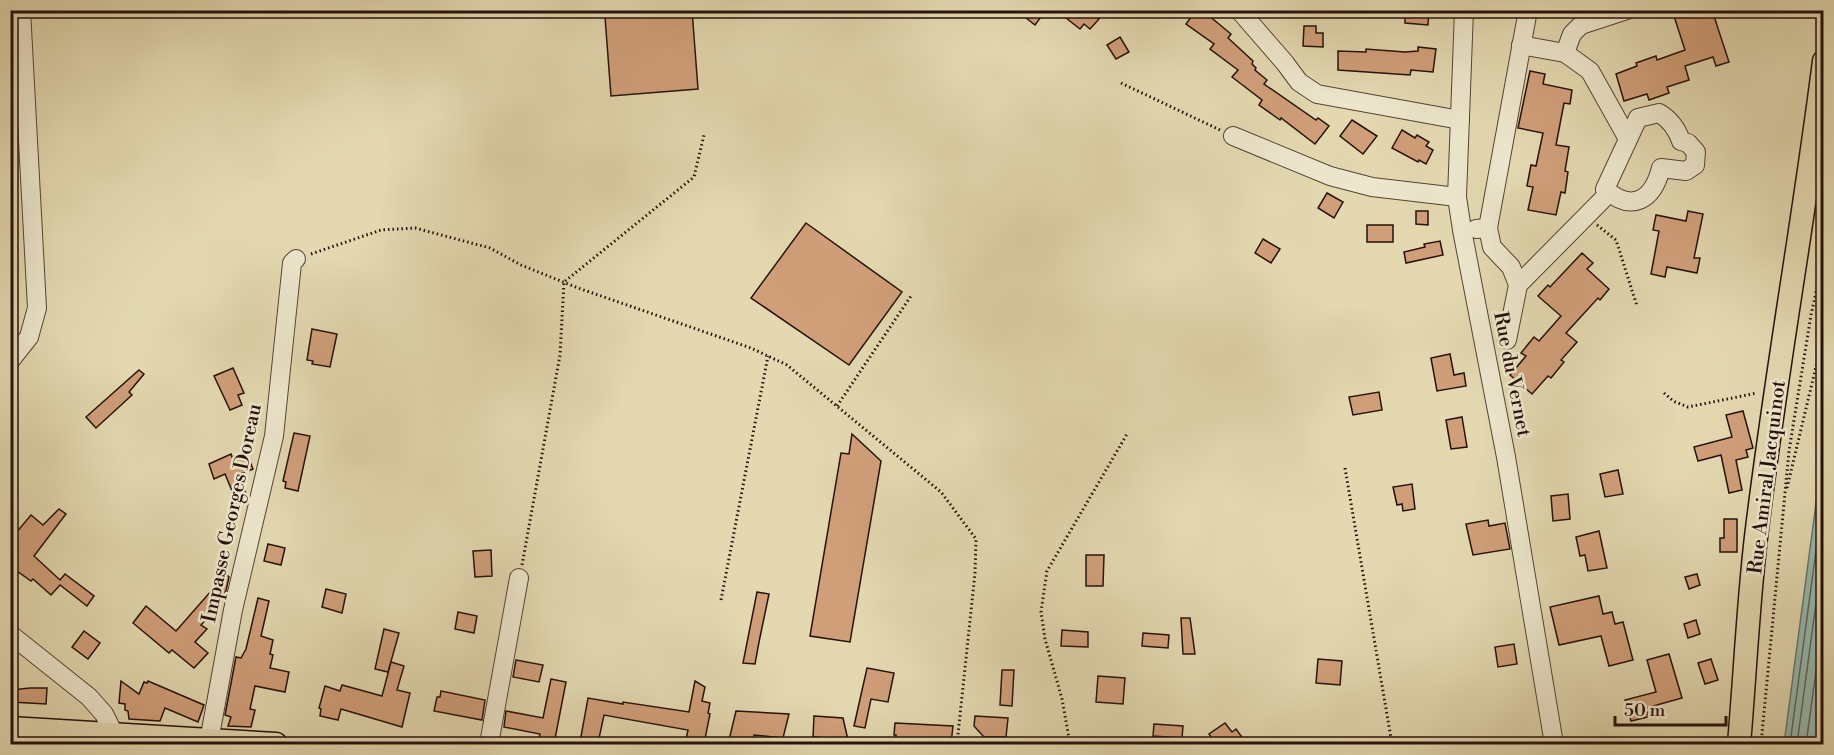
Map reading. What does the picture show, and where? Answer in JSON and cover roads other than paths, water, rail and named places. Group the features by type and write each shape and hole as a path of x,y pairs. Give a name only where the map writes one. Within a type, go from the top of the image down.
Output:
{"main road":[{"path":"1804,210 1823,63"},
{"path":"1804,210 1824,124"},
{"name":"Rue Amiral Jacquinot","path":"1739,744 1756,539 1804,210"},
{"path":"10,728 276,744"}],"street":[{"path":"10,361 29,337 37,308 21,10"},
{"path":"1239,10 1286,63 1299,82 1317,94 1460,120"},
{"name":"Rue du Vernet","path":"1464,10 1457,197 1506,458 1554,744"},
{"path":"1507,340 1518,285 1511,267 1492,247 1488,228 1528,10"},
{"path":"1565,53 1572,34 1581,26 1601,14 1627,10"},
{"path":"1521,45 1565,53 1590,71 1628,139"},
{"path":"1659,113 1667,118 1681,141 1688,143 1696,152 1695,165 1686,171 1661,168 1652,189 1641,201 1622,201 1609,192 1605,189 1638,118 1659,113"},
{"path":"1233,136 1330,176 1372,187 1457,197"},
{"path":"1518,285 1609,192"},
{"path":"1462,230 1488,228"},
{"name":"Impasse Georges Doreau","path":"209,741 233,610 274,436 292,262 297,259"},
{"path":"489,744 519,578"},
{"path":"10,634 88,697 104,714 114,734"}],"water":[{"path":"1823,451 1823,744 1784,744"}]}
